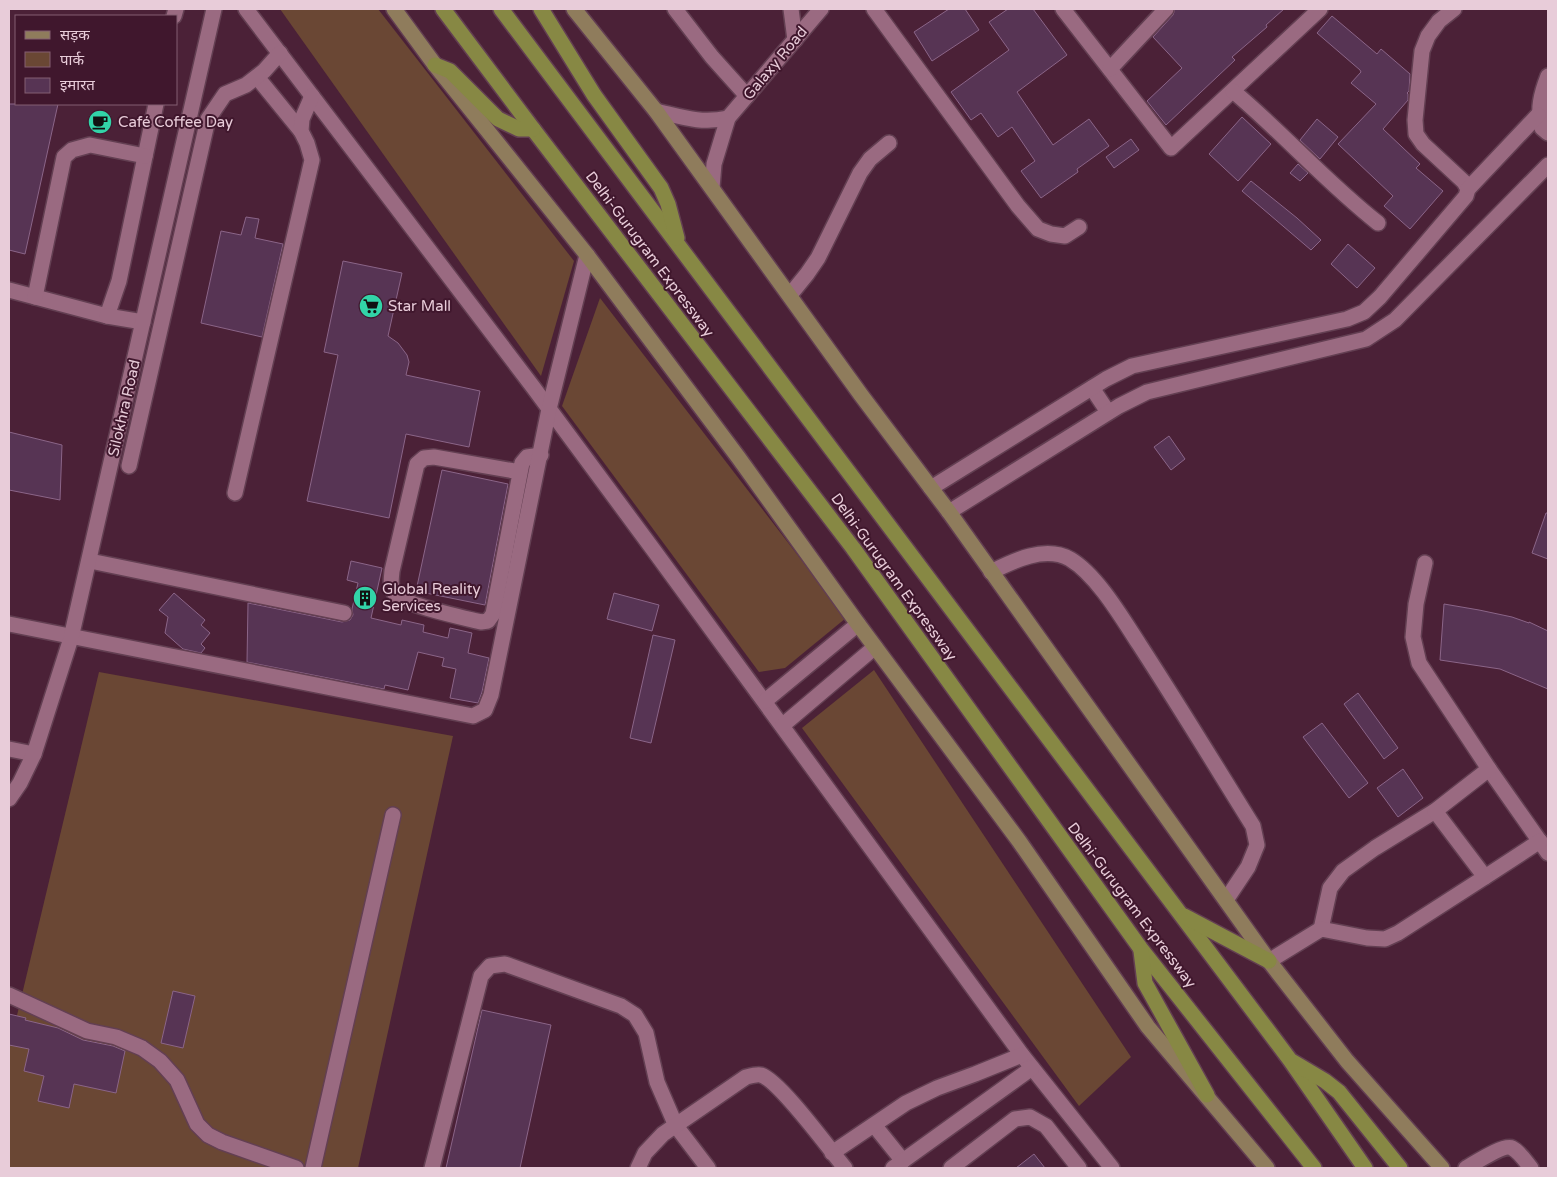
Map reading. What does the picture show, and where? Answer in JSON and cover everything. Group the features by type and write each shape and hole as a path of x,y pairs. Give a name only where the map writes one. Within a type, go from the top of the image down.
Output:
{"highway":[{"name":"Delhi-Gurugram Expressway","path":"443,9 853,548 1141,950 1314,1168"},
{"name":"Delhi-Gurugram Expressway","path":"501,9 1290,1060 1365,1168"},
{"path":"541,9 594,95 661,188 668,204 678,243"},
{"path":"435,65 450,71 498,118 519,129 533,129"},
{"path":"1181,914 1269,960"},
{"path":"1141,950 1145,983 1207,1095"},
{"path":"1290,1060 1325,1080 1339,1092 1400,1168"}],"main road":[{"path":"394,9 435,65 587,256 738,457 858,624 1019,841 1148,1027 1268,1168"},
{"path":"574,9 656,110 949,512 990,572 1269,960 1347,1061 1442,1168"}],"street":[{"name":"Silokhra Road","path":"9,799 20,784 34,754 72,638 214,9"},
{"path":"246,9 550,409 765,700 1022,1055 1112,1168"},
{"path":"675,9 712,57 749,93"},
{"path":"685,9 749,93"},
{"path":"791,9 795,40"},
{"name":"Galaxy Road","path":"712,188 714,164 728,118 821,9"},
{"path":"874,9 1018,206 1038,229 1051,234 1065,236 1079,227"},
{"path":"1110,69 1166,9"},
{"path":"1068,11 1171,148 1320,9"},
{"path":"1454,9 1439,21 1428,36 1422,51 1415,120 1416,134 1422,144 1464,182 1468,189"},
{"path":"129,466 208,120 225,94 246,85 257,77 280,53"},
{"path":"1548,76 1540,94 1538,115 1542,128 1548,133"},
{"path":"235,493 312,160 301,131 257,77"},
{"path":"1233,91 1305,156 1336,189 1378,223"},
{"path":"301,131 302,119 312,96"},
{"path":"107,316 119,281 156,105"},
{"path":"656,110 696,121 713,121 728,118"},
{"path":"931,488 1092,388 1132,366 1348,319 1364,312 1380,297 1466,196 1468,189 1538,115"},
{"path":"790,296 818,258 860,173 870,159 889,143"},
{"path":"35,297 64,157 72,150 90,145 145,156"},
{"path":"949,512 1108,412 1148,392 1366,339 1396,320 1548,165"},
{"path":"9,624 473,716 485,710 491,695 550,409 587,256"},
{"path":"9,290 107,316 143,322"},
{"path":"1309,328 1315,352"},
{"path":"1092,388 1108,412"},
{"path":"520,472 434,457 424,458 417,464 392,571 391,585 396,595 408,602 481,622 488,621 493,614 522,463 527,457 541,455"},
{"path":"990,572 1015,560 1052,553 1070,559 1085,571 1110,599 1170,691 1253,826 1257,845 1248,867 1226,900"},
{"path":"90,560 344,613"},
{"path":"1269,960 1321,929 1367,938 1385,939 1398,934 1485,877 1544,847 1489,769 1419,663 1413,637 1416,604 1425,563"},
{"path":"765,700 858,624"},
{"path":"783,725 875,647"},
{"path":"9,749 34,754"},
{"path":"1321,929 1330,888 1343,871 1375,848 1435,811 1489,769"},
{"path":"1435,811 1485,877"},
{"path":"313,1168 393,815"},
{"path":"432,1168 481,976 490,966 505,964 621,1006 635,1015 646,1033 657,1082 676,1126 708,1168"},
{"path":"9,995 87,1031 116,1037 142,1048 160,1062 177,1080 197,1124 208,1135 222,1142 296,1168"},
{"path":"832,1152 906,1103 937,1088 1022,1055"},
{"path":"874,1125 898,1165 1032,1068"},
{"path":"638,1168 645,1153 663,1134 746,1077 760,1075 772,1081 845,1168"},
{"path":"951,1168 1014,1119 1030,1117 1046,1126 1079,1168"},
{"path":"1466,1168 1508,1147 1514,1149 1531,1168"}],"green space":[{"path":"280,9 378,9 574,261 541,376"},
{"path":"600,298 846,618 785,668 759,672 562,406"},
{"path":"874,670 1131,1057 1079,1106 802,728"},
{"path":"99,672 453,736 358,1168 9,1168 9,1049"}],"building":[{"path":"949,9 965,9 979,30 932,61 914,32"},
{"path":"1008,9 1033,9 1067,55 1017,92 1053,145 1089,119 1109,146 1077,169 1078,172 1041,198 1021,171 1035,161 1012,127 998,137 981,113 971,120 951,92 1009,50 989,22"},
{"path":"1175,9 1284,9 1266,25 1267,27 1232,57 1235,60 1166,125 1147,101 1182,68 1153,37 1173,15"},
{"path":"1332,16 1377,54 1381,49 1410,74 1409,91 1407,93 1408,100 1383,129 1420,164 1416,168 1443,191 1410,229 1384,206 1393,196 1338,144 1376,104 1351,83 1361,72 1360,70 1317,33"},
{"path":"9,104 58,105 25,254 9,250"},
{"path":"1242,117 1271,144 1238,181 1209,154"},
{"path":"1317,119 1338,137 1320,159 1300,140"},
{"path":"1131,139 1139,150 1114,168 1106,157"},
{"path":"1298,164 1308,173 1300,181 1290,173"},
{"path":"1251,181 1321,240 1311,250 1242,191"},
{"path":"246,217 259,219 255,238 283,244 262,337 201,323 221,231 241,235"},
{"path":"1348,244 1375,268 1357,288 1331,264"},
{"path":"343,261 402,273 388,336 398,343 407,355 409,362 406,375 480,391 469,447 406,434 389,518 307,501 338,355 324,352"},
{"path":"9,432 62,445 60,500 9,490"},
{"path":"1169,436 1185,459 1171,470 1154,447"},
{"path":"442,470 508,484 485,605 416,591"},
{"path":"1546,513 1548,513 1548,559 1532,553"},
{"path":"351,561 382,568 371,618 401,625 402,620 424,625 423,632 448,638 450,628 472,633 468,653 489,658 478,703 450,698 456,669 442,666 444,658 418,652 408,690 385,685 384,689 247,662 248,603 342,622 350,620 353,615 352,609 358,583 347,580"},
{"path":"174,593 205,620 201,625 210,633 201,644 205,648 201,653 183,649 165,633 168,617 159,610"},
{"path":"614,593 659,605 652,631 607,619"},
{"path":"1444,604 1512,617 1529,622 1548,631 1548,689 1500,669 1440,660"},
{"path":"653,635 675,640 651,743 630,738"},
{"path":"1358,693 1398,748 1384,759 1344,704"},
{"path":"1322,723 1368,783 1349,798 1303,737"},
{"path":"1403,769 1423,798 1398,817 1377,788"},
{"path":"173,991 195,996 183,1048 161,1043"},
{"path":"482,1010 551,1025 520,1168 446,1168"},
{"path":"9,1014 58,1028 83,1040 113,1046 125,1051 116,1093 74,1084 69,1108 38,1101 44,1076 24,1071 29,1049 9,1045"},
{"path":"1034,1154 1045,1168 1016,1168"}],"place":[{"name":"Café Coffee Day","path":"100,122"},
{"name":"Star Mall","path":"371,306"},
{"name":"Global Reality Services","path":"365,598"}]}
